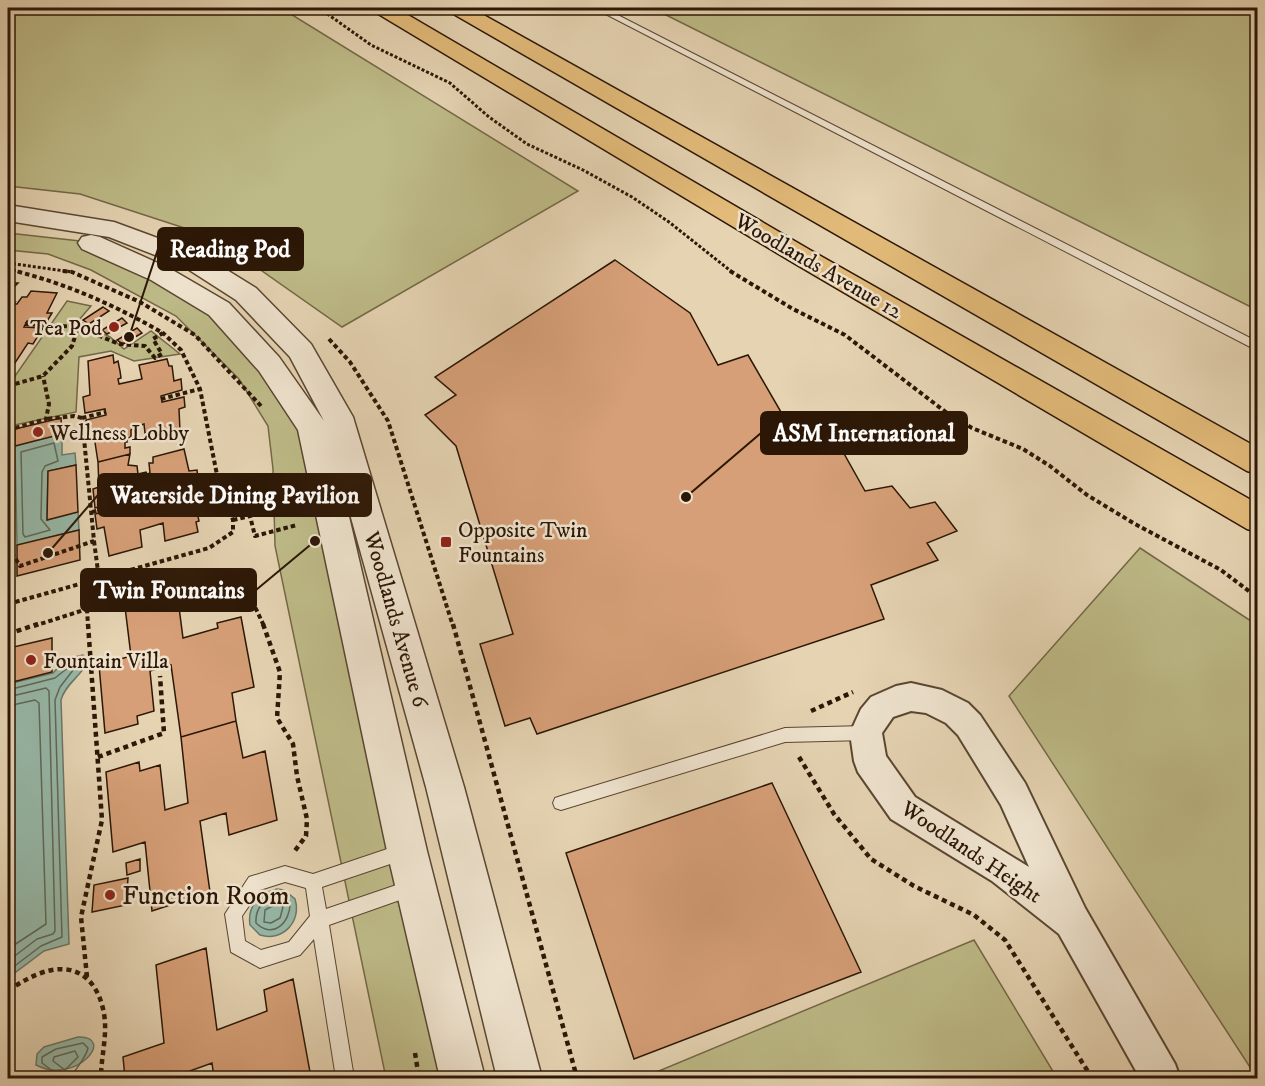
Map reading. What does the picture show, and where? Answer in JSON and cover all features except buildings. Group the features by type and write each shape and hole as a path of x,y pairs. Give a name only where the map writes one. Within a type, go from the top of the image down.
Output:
{"main road":[{"name":"Woodlands Avenue 12","path":"382,8 801,256 1257,520"},
{"name":"Woodlands Avenue 12","path":"457,8 1257,463"}],"street":[{"name":"Woodlands Avenue 6","path":"8,213 114,230 192,260 246,294 301,351 338,417 445,787 520,1078"},
{"name":"Woodlands Avenue 6","path":"8,226 89,242 160,274 219,309 270,364 314,428 407,851 463,1078"},
{"name":"Woodlands Height","path":"1072,921 1004,869 903,808 870,761 866,733 872,719 882,707 896,700 911,697 931,700 957,713 969,724 1013,794 1072,921 1161,1078"}],"lane":[{"path":"598,8 1257,347"},
{"path":"561,803 785,735 866,733"},
{"path":"407,851 313,882 285,874 255,883 233,914 237,946 260,959 294,949 318,920 416,887"},
{"path":"313,882 345,1078"}],"path":[{"path":"319,8 371,45 450,83 489,117 527,144 583,170 640,202 739,278 845,335 947,413 972,428 1023,449 1050,466 1087,495 1135,524 1221,570 1257,598"},
{"path":"8,263 72,272 140,302 195,335 267,413"},
{"path":"8,268 40,276 113,304 163,333 181,350 200,389 218,480 233,520 233,531 209,548 8,604"},
{"path":"25,324 78,327 117,344 130,347 144,346 155,358 162,354 153,339 163,333"},
{"path":"8,386 43,376 72,346 78,327"},
{"path":"43,376 50,404 46,419"},
{"path":"162,399 200,389"},
{"path":"8,430 46,419 74,416 82,418 106,412"},
{"path":"82,418 99,579"},
{"path":"177,490 218,480"},
{"path":"92,512 118,506"},
{"path":"233,520 250,516 255,536 297,525"},
{"path":"8,546 20,566 94,541"},
{"path":"8,634 87,609 204,578 219,578 232,582 240,588 257,610 280,672 281,682 276,703 277,716 279,726 291,738 308,833 302,844 272,878"},
{"path":"87,609 102,820 101,841 88,878 81,916 81,936 86,953 87,977"},
{"path":"98,757 164,733 160,676"},
{"path":"785,735 834,814 871,859 914,886 974,915 1005,940 1092,1078"},
{"path":"8,990 45,971 78,971 94,983 104,1001 105,1038 101,1078"},
{"path":"414,1045 419,1078"},
{"path":"8,1068 24,1078"}],"shaded area":[{"path":"8,8 281,8 578,191 342,327 215,238 80,194 8,186"},
{"path":"652,8 1257,8 1257,310"},
{"path":"8,233 89,242 211,310 310,429 334,543 459,1078 386,1078 275,546 273,469 268,426 239,379 176,316 91,270 48,254 8,250"},
{"path":"67,301 91,306 78,321 110,337 124,349 151,331 180,354 134,361 111,351 79,357 76,412 10,426 8,422 8,379 13,379"},
{"path":"1140,548 1257,625 1257,1078 1009,696"},
{"path":"974,940 1057,1078 642,1078"}],"water":[{"path":"62,434 62,455 75,453 76,465 48,471 47,520 78,512 79,530 17,545 15,446"},
{"path":"83,655 86,658 83,669 67,688 61,700 69,944 44,951 8,978 8,684 53,673 66,659"},
{"path":"277,889 284,890 295,899 296,915 289,928 283,932 276,935 260,935 250,925 250,912 260,898"},
{"path":"78,1037 89,1039 94,1044 87,1058 77,1065 51,1070 36,1065 37,1054 44,1047"}],"place":[{"name":"Tea Pod","path":"114,327"},
{"name":"Reading Pod","path":"129,337"},
{"name":"Wellness Lobby","path":"38,432"},
{"name":"ASM International","path":"686,497"},
{"name":"Twin Fountains","path":"315,541"},
{"name":"Opposite Twin Fountains","path":"446,542"},
{"name":"Waterside Dining Pavilion","path":"48,553"},
{"name":"Fountain Villa","path":"31,660"},
{"name":"Function Room","path":"110,895"}]}
